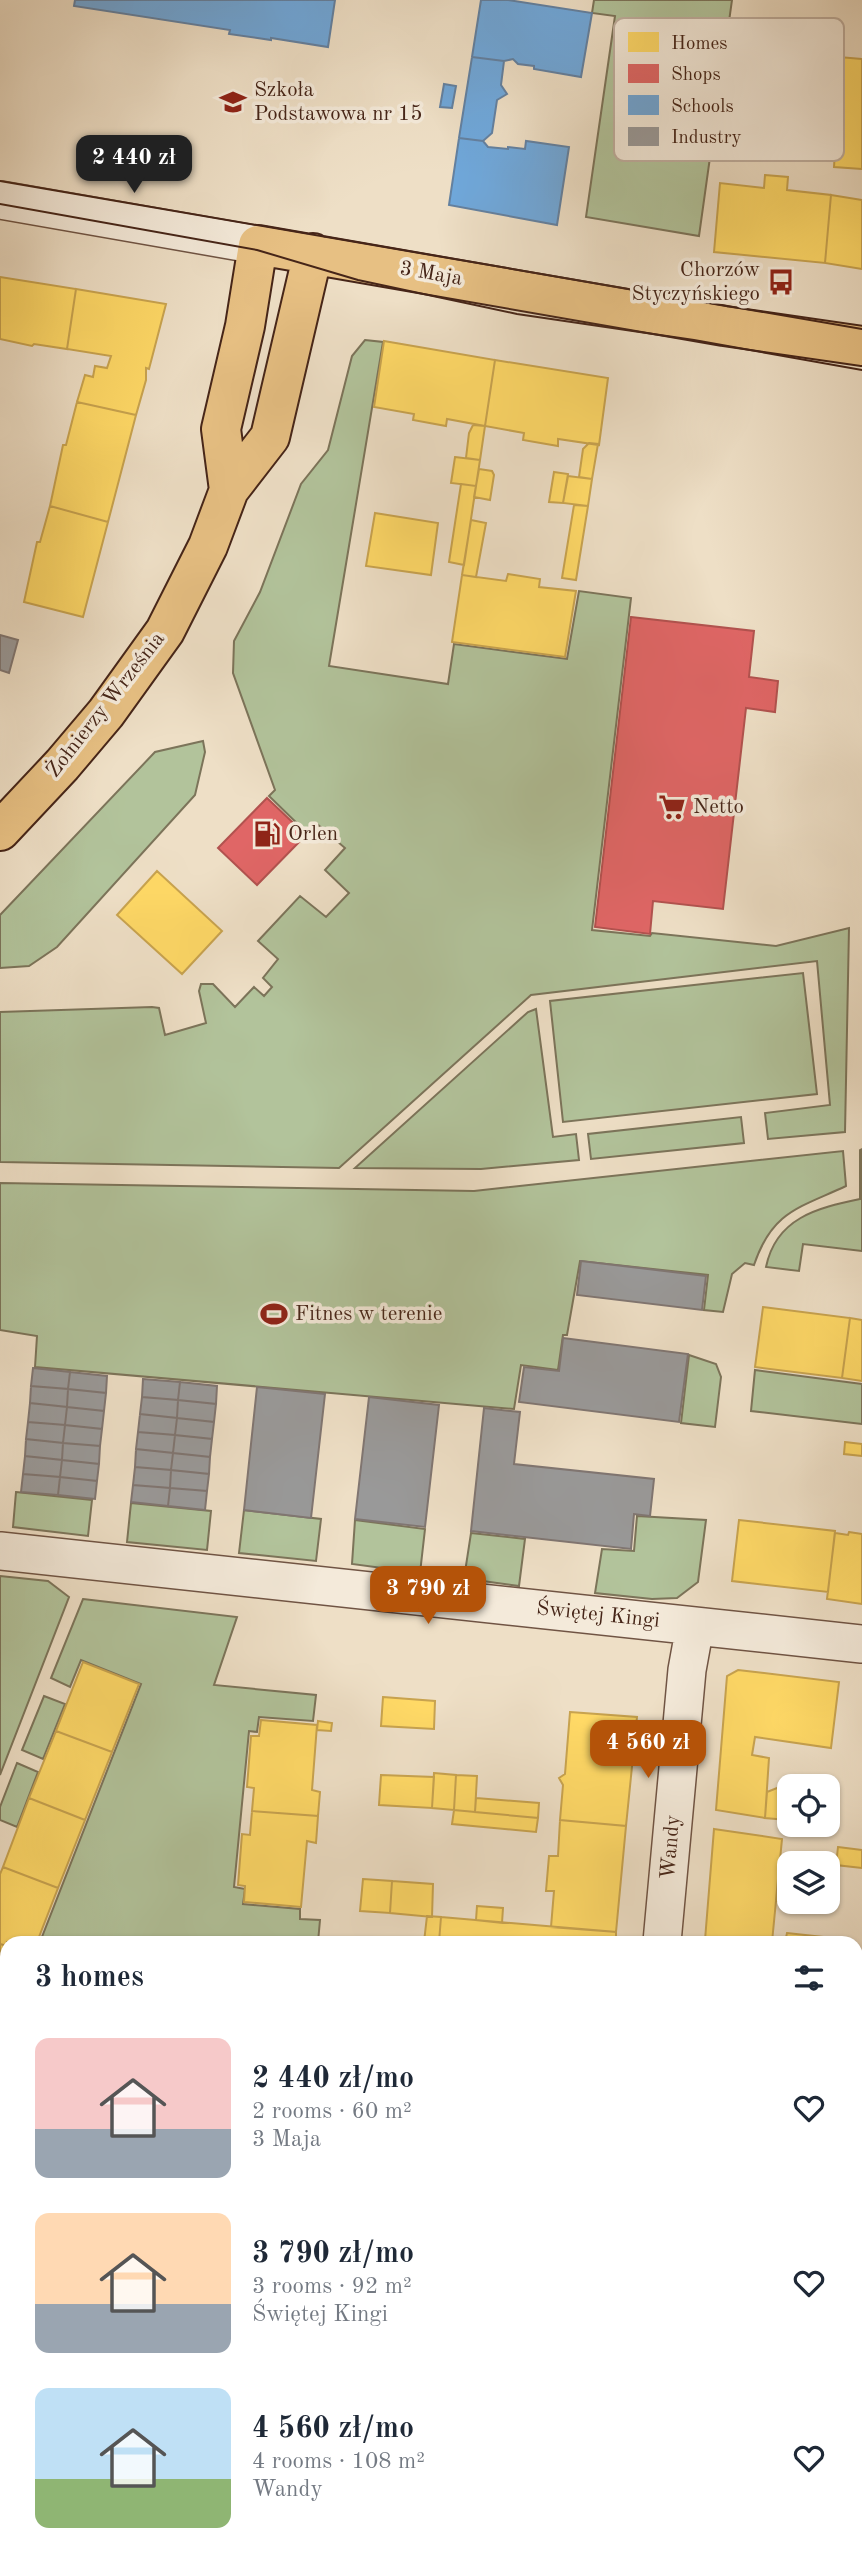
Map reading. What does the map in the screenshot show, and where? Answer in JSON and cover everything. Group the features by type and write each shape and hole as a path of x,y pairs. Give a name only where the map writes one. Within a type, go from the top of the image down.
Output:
{"main road":[{"name":"3 Maja","path":"258,245 696,321 862,346"},
{"name":"Żołnierzy Września","path":"229,490 221,429 245,326 258,245"},
{"name":"Żołnierzy Września","path":"0,831 106,713 165,631 208,546 229,490 270,437 313,253"}],"street":[{"name":"3 Maja","path":"0,200 258,245"},
{"name":"Świętej Kingi","path":"0,1551 862,1644"},
{"name":"Wandy","path":"663,1936 687,1670 695,1626"}],"green space":[{"path":"594,0 732,0 729,18 615,18 592,13"},
{"path":"614,23 614,161 709,161 699,236 586,217"},
{"path":"365,340 383,342 329,666 448,684 454,644 567,659 579,591 631,598 592,930 650,936 652,933 776,946 849,928 845,1132 768,1139 765,1113 830,1105 817,961 531,995 339,1168 0,1162 0,1012 152,1007 159,1008 165,1035 206,1023 199,991 201,984 213,984 235,1007 254,987 264,996 272,987 263,978 278,959 258,941 300,896 326,917 349,893 325,870 345,848 317,824 308,834 269,796 275,790 233,673 234,641 260,592 301,484 328,450 352,356"},
{"path":"203,741 205,752 195,795 57,947 29,966 0,968 0,915 155,752"},
{"path":"803,973 817,1094 563,1122 550,1001"},
{"path":"536,1009 553,1137 576,1134 579,1160 481,1169 355,1168 528,1012"},
{"path":"741,1117 744,1143 591,1159 588,1134"},
{"path":"862,1149 862,1251 803,1244 799,1271 766,1267 771,1250 789,1226 814,1212 860,1199"},
{"path":"843,1151 846,1186 801,1206 779,1222 769,1233 754,1265 745,1263 732,1274 723,1312 704,1310 708,1275 580,1261 558,1370 521,1365 514,1409 35,1367 37,1336 0,1330 0,1183 474,1191"},
{"path":"689,1355 716,1364 721,1377 715,1427 681,1423"},
{"path":"755,1370 862,1384 862,1424 751,1411"},
{"path":"16,1492 92,1500 88,1536 13,1527"},
{"path":"131,1503 211,1511 207,1550 127,1542"},
{"path":"244,1510 321,1519 316,1561 239,1553"},
{"path":"637,1516 706,1520 698,1582 677,1598 652,1599 595,1593 602,1549 634,1551"},
{"path":"355,1520 425,1529 420,1573 352,1564"},
{"path":"471,1533 525,1539 519,1586 468,1579 465,1572"},
{"path":"0,1576 48,1581 69,1597 0,1775"},
{"path":"83,1599 237,1617 214,1685 316,1695 313,1721 259,1717 257,1732 249,1731 234,1887 245,1889 243,1904 300,1909 300,1919 320,1920 319,1936 42,1936 141,1684 81,1660 70,1687 51,1678"},
{"path":"44,1696 65,1704 43,1759 22,1750"},
{"path":"17,1763 38,1772 17,1827 0,1820 0,1807"}],"building: Homes":[{"path":"844,57 862,59 862,169 834,167 834,161 844,161"},
{"path":"765,175 788,177 787,190 831,195 825,263 714,252 720,183 764,188"},
{"path":"831,195 862,200 862,269 825,263"},
{"path":"0,277 76,289 67,349 34,344 32,346 0,339"},
{"path":"76,289 166,304 149,369 146,368 146,380 136,415 77,402 85,375 93,377 95,366 107,368 111,356 67,349"},
{"path":"384,341 495,360 485,426 447,419 446,426 413,420 414,414 374,407"},
{"path":"495,360 608,378 599,445 558,439 558,446 523,440 524,433 485,426"},
{"path":"77,402 136,415 108,522 50,506 63,445 66,445"},
{"path":"473,425 485,426 480,460 466,458 469,433"},
{"path":"589,443 598,444 592,479 579,477 583,449"},
{"path":"455,457 480,460 476,486 451,483"},
{"path":"479,469 492,471 494,475 490,500 474,497"},
{"path":"554,472 568,474 563,503 549,502"},
{"path":"568,476 592,479 588,506 563,503"},
{"path":"461,484 476,486 464,565 449,562"},
{"path":"574,505 588,506 576,580 562,578"},
{"path":"50,506 108,522 83,617 24,602 37,542 40,542"},
{"path":"375,513 438,523 431,575 366,566"},
{"path":"471,520 486,523 476,577 462,575"},
{"path":"508,574 540,579 539,587 576,591 565,657 452,642 462,575 506,581"},
{"path":"157,871 222,931 182,974 117,915"},
{"path":"763,1307 850,1318 842,1378 755,1367"},
{"path":"850,1318 862,1320 862,1381 842,1378"},
{"path":"845,1442 862,1444 862,1456 844,1454"},
{"path":"739,1520 835,1531 828,1592 732,1581"},
{"path":"849,1532 862,1534 862,1604 827,1599 835,1533 848,1535"},
{"path":"83,1662 139,1684 112,1752 56,1731"},
{"path":"738,1670 839,1682 831,1748 755,1737 752,1755 769,1758 765,1818 716,1810 727,1676"},
{"path":"383,1697 435,1701 434,1729 381,1726"},
{"path":"570,1712 637,1717 626,1826 560,1820 563,1785 559,1778 565,1774"},
{"path":"261,1720 317,1725 312,1790 320,1792 318,1816 252,1811 254,1788 247,1787 251,1736 259,1736"},
{"path":"318,1721 332,1723 331,1731 317,1730"},
{"path":"56,1731 112,1752 85,1820 29,1798"},
{"path":"434,1773 456,1775 454,1810 432,1808"},
{"path":"381,1775 434,1777 432,1808 379,1805"},
{"path":"456,1775 477,1776 475,1812 454,1810"},
{"path":"777,1788 777,1819 765,1818 767,1792"},
{"path":"29,1798 85,1820 58,1888 3,1867"},
{"path":"476,1798 539,1803 538,1818 475,1812"},
{"path":"454,1810 538,1818 536,1832 452,1824"},
{"path":"252,1811 318,1816 316,1843 307,1841 301,1907 244,1902 245,1886 238,1885 242,1834 250,1835"},
{"path":"560,1820 626,1826 616,1932 551,1927 554,1891 546,1891 549,1856 558,1856"},
{"path":"714,1829 782,1839 781,1851 777,1851 773,1936 705,1936"},
{"path":"838,1847 862,1850 862,1868 840,1865 840,1851 838,1851"},
{"path":"3,1867 58,1888 39,1936 0,1936 0,1874"},
{"path":"363,1879 392,1881 390,1913 360,1911"},
{"path":"392,1881 433,1884 432,1917 390,1913"},
{"path":"477,1906 503,1908 502,1923 476,1920"},
{"path":"427,1916 441,1917 439,1936 425,1936"},
{"path":"441,1917 616,1932 616,1936 439,1936"},
{"path":"787,1933 814,1936 786,1936"}],"building: Shops":[{"name":"Netto","path":"631,617 754,631 749,677 778,681 775,712 746,708 723,909 653,901 650,934 595,927"},
{"path":"267,798 306,835 257,885 218,848"}],"building: Schools":[{"path":"75,0 335,0 328,47 229,34 230,30 74,6"},
{"path":"481,0 508,0 592,13 581,77 534,69 534,66 518,64 513,59 504,61 472,57"},
{"path":"472,57 504,61 501,85 507,94 497,100 492,133 483,141 459,138"},
{"path":"444,84 456,86 452,108 440,107"},
{"path":"459,138 483,141 488,147 508,149 525,149 526,141 569,147 557,225 449,205"}],"building: Industry":[{"path":"0,635 18,640 9,673 0,670"},
{"path":"581,1261 706,1276 702,1310 577,1295"},
{"path":"563,1338 688,1354 679,1422 519,1402 524,1367 559,1371"},
{"path":"33,1368 70,1372 68,1389 31,1386"},
{"path":"70,1372 107,1376 106,1393 68,1389"},
{"path":"143,1379 180,1382 178,1400 142,1397"},
{"path":"180,1382 217,1386 216,1404 178,1400"},
{"path":"31,1386 68,1389 67,1407 30,1403"},
{"path":"257,1387 325,1394 311,1518 244,1510"},
{"path":"68,1389 106,1393 104,1411 67,1407"},
{"path":"142,1397 178,1400 177,1418 140,1414"},
{"path":"369,1397 439,1405 425,1527 355,1519"},
{"path":"178,1400 216,1404 214,1422 177,1418"},
{"path":"30,1403 67,1407 65,1425 28,1422"},
{"path":"67,1407 104,1411 102,1429 65,1425"},
{"path":"484,1408 520,1412 514,1464 654,1479 650,1516 634,1514 631,1549 471,1531"},
{"path":"140,1414 177,1418 175,1435 138,1432"},
{"path":"177,1418 214,1422 212,1439 175,1435"},
{"path":"28,1422 65,1425 63,1443 26,1439"},
{"path":"65,1425 102,1429 100,1446 63,1443"},
{"path":"138,1432 175,1435 173,1453 136,1449"},
{"path":"175,1435 212,1439 210,1457 173,1453"},
{"path":"26,1439 63,1443 62,1460 25,1456"},
{"path":"63,1443 100,1446 99,1464 62,1460"},
{"path":"136,1449 173,1453 171,1470 135,1467"},
{"path":"173,1453 210,1457 209,1474 171,1470"},
{"path":"25,1456 62,1460 60,1477 23,1474"},
{"path":"62,1460 99,1464 97,1481 60,1477"},
{"path":"135,1467 171,1470 170,1488 133,1485"},
{"path":"171,1470 209,1474 207,1491 170,1488"},
{"path":"23,1474 60,1477 58,1495 21,1492"},
{"path":"60,1477 97,1481 95,1499 58,1495"},
{"path":"133,1485 170,1488 168,1506 131,1502"},
{"path":"170,1488 207,1491 205,1510 168,1506"}],"tram line":[{"path":"0,181 862,329"},
{"path":"0,204 257,250 358,280 517,314 694,340 862,370"}],"place":[{"name":"Szkoła Podstawowa nr 15","path":"233,102"},
{"name":"Chorzów Styczyńskiego","path":"781,282"},
{"name":"Netto","path":"672,807"},
{"name":"Orlen","path":"267,834"},
{"name":"Fitnes w terenie","path":"274,1314"}]}
